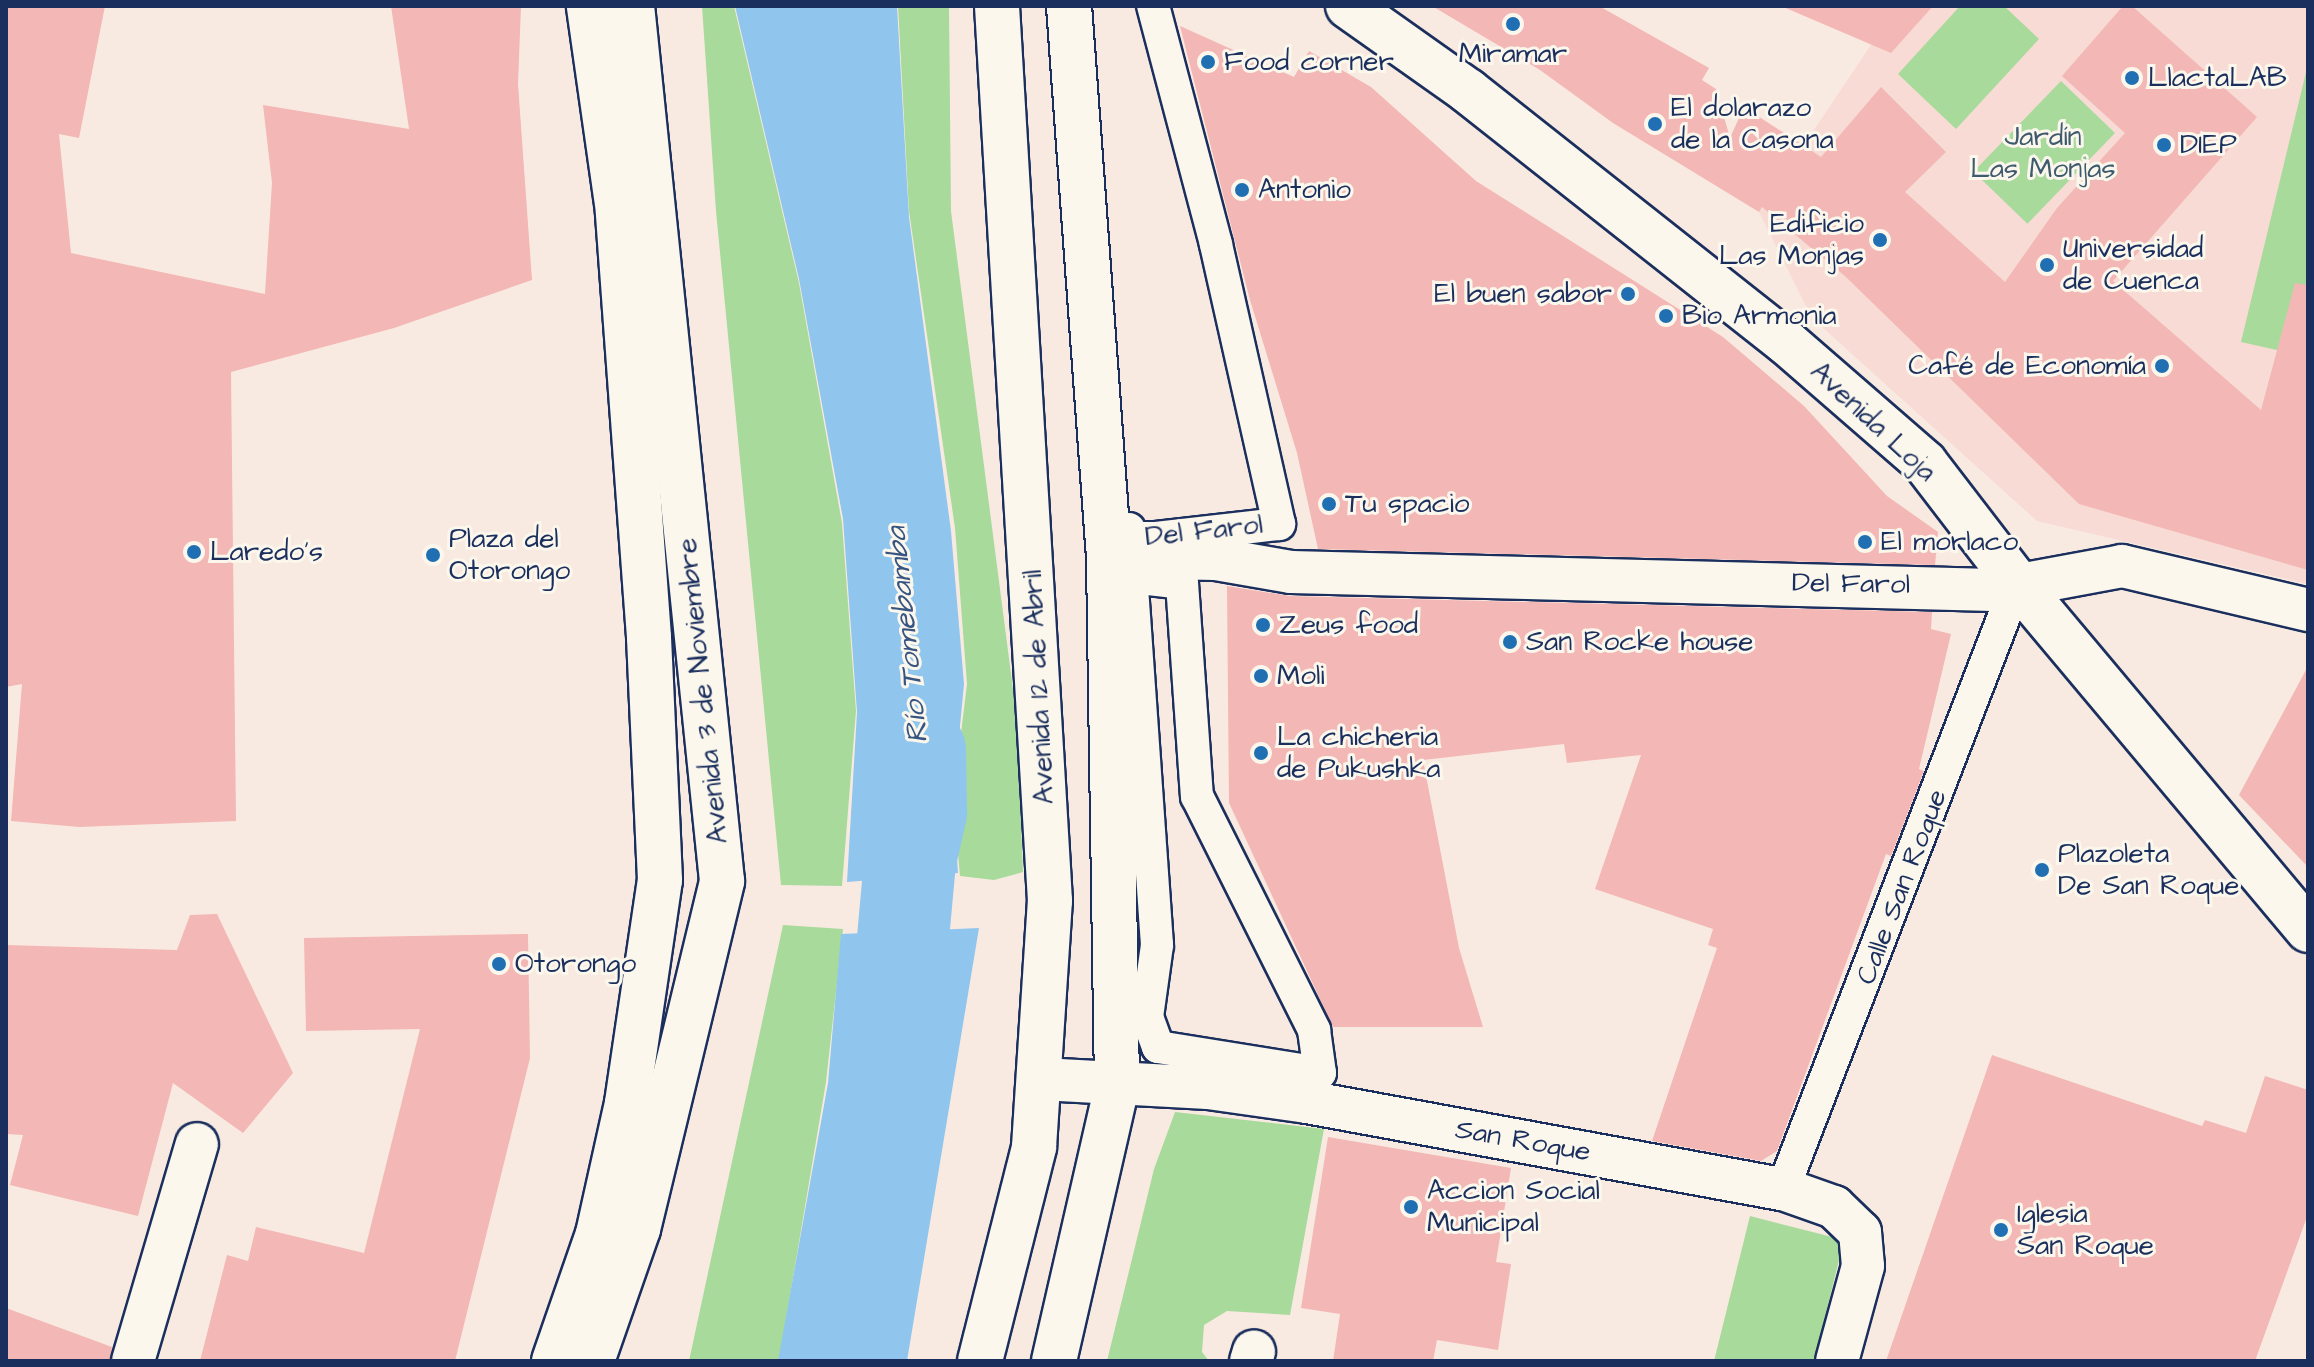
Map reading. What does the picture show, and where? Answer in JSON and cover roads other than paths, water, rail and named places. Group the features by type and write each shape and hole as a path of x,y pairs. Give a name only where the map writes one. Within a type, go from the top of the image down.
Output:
{"street":[{"name":"Avenida 3 de Noviembre","path":"554,1361 598,1234 621,1132 660,880 649,637 618,211 589,6"},
{"name":"Avenida 3 de Noviembre","path":"592,1361 638,1229 722,881 632,6"},
{"name":"Avenida 12 de Abril","path":"980,1361 1034,1147 1041,1079 1050,901 997,6"},
{"path":"1054,1361 1117,1086 1109,557 1069,6"},
{"name":"Del Farol","path":"1086,6 1129,538 1279,524 1216,244 1153,6"},
{"name":"Avenida Loja","path":"1348,6 1468,91 1786,342 1925,463 2017,583 2308,930"},
{"name":"Del Farol","path":"1109,557 1216,559 1291,572 1993,590 2017,583 2122,566 2308,610"},
{"name":"Del Farol","path":"1131,577 1182,583 1197,796 1314,1030 1320,1073 1158,1047 1147,1017 1157,945 1131,577"},
{"name":"Calle San Roque","path":"1783,1189 2017,583"},
{"name":"San Roque","path":"1041,1079 1117,1086 1208,1088 1307,1102 1783,1189 1834,1207 1860,1232 1863,1266 1837,1361"},
{"path":"133,1361 197,1144"}],"water":[{"path":"735,6 897,6 909,217 951,531 964,684 953,800 958,873 847,882 857,712 843,519 799,279"},
{"path":"979,928 907,1361 778,1361 828,1083 841,934"}],"waterway":[{"name":"Río Tomebamba","path":"892,1059 910,861 921,812 920,751"}],"place":[{"name":"Miramar","path":"1513,24"},
{"name":"Food corner","path":"1208,62"},
{"name":"LlactaLAB","path":"2132,78"},
{"name":"El dolarazo de la Casona","path":"1655,124"},
{"name":"DIEP","path":"2164,145"},
{"name":"Antonio","path":"1242,190"},
{"name":"Edificio Las Monjas","path":"1880,240"},
{"name":"Universidad de Cuenca","path":"2047,265"},
{"name":"El buen sabor","path":"1628,294"},
{"name":"Bio Armonia","path":"1666,316"},
{"name":"Café de Economía","path":"2162,366"},
{"name":"Tu spacio","path":"1329,504"},
{"name":"El morlaco","path":"1865,542"},
{"name":"Laredo's","path":"194,552"},
{"name":"Plaza del Otorongo","path":"433,555"},
{"name":"Zeus food","path":"1263,625"},
{"name":"San Rocke house","path":"1510,642"},
{"name":"Moli","path":"1261,676"},
{"name":"La chicheria de Pukushka","path":"1261,753"},
{"name":"Plazoleta De San Roque","path":"2042,870"},
{"name":"Otorongo","path":"499,964"},
{"name":"Accion Social Municipal","path":"1411,1207"},
{"name":"Iglesia San Roque","path":"2001,1230"}],"park label":[{"name":"Jardín Las Monjas","path":"2043,153"}]}
